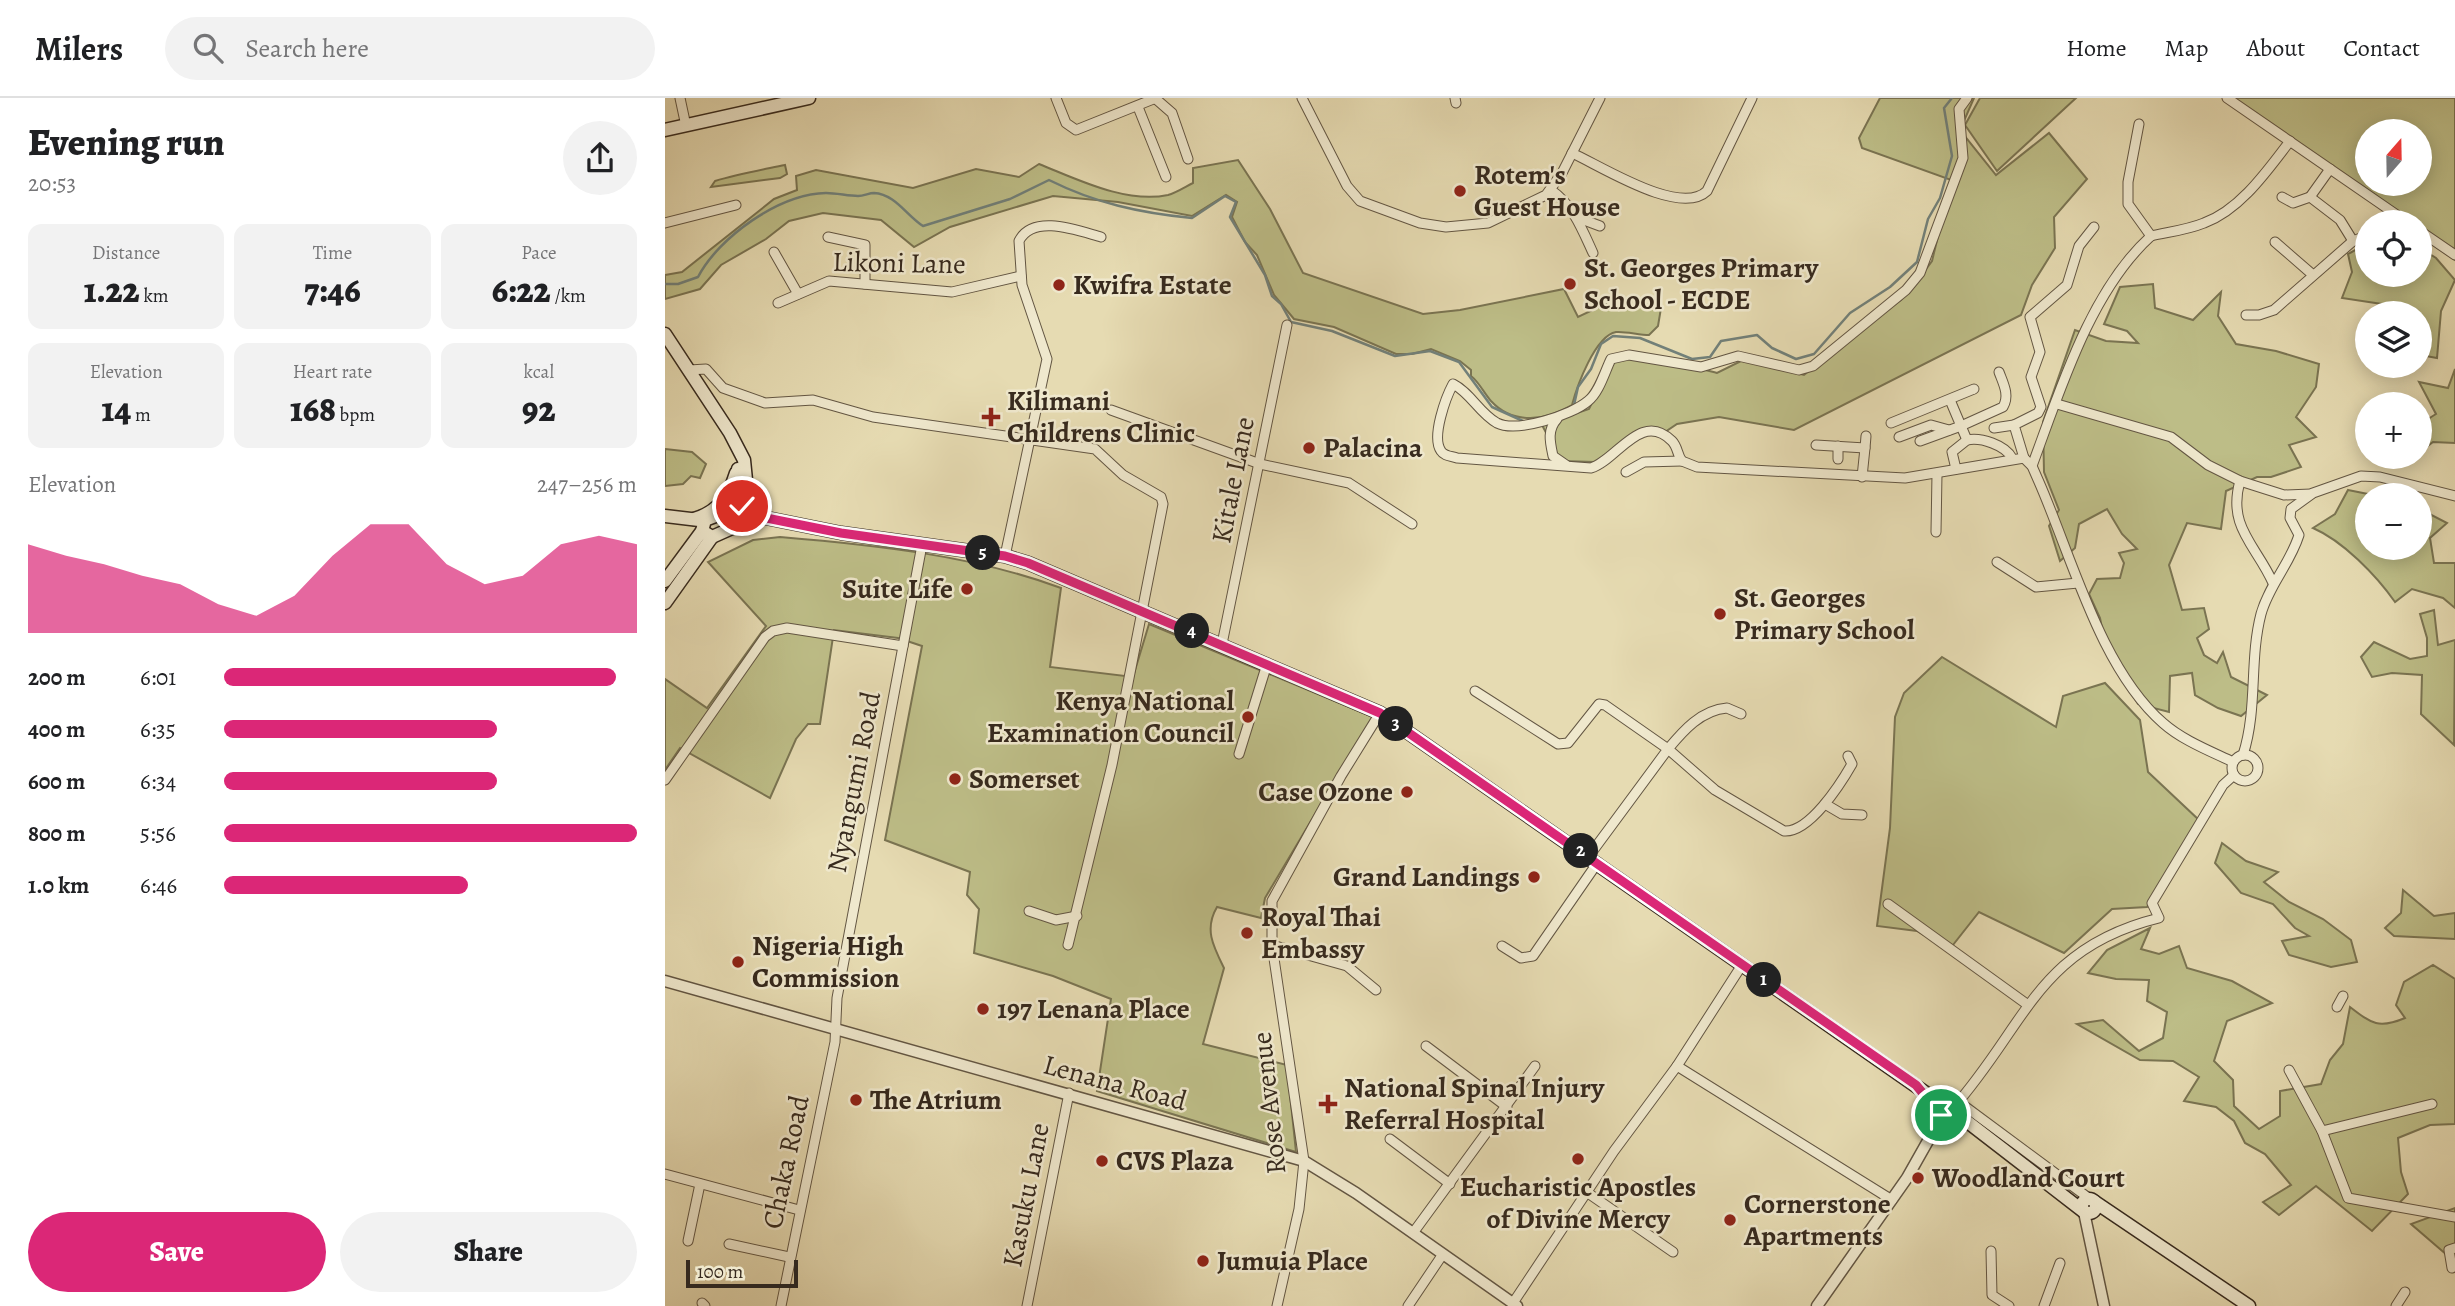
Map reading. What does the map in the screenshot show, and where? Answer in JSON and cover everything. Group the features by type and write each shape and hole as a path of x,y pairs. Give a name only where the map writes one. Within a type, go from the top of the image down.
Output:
{"main road":[{"path":"665,130 810,98"},
{"path":"665,334 744,460 748,485 744,515"},
{"path":"665,347 738,466 744,515"},
{"path":"665,603 718,506 726,497 738,466"},
{"path":"748,485 759,506 770,518"},
{"path":"744,515 830,535 841,533"},
{"path":"665,523 706,527 744,515 841,533 1005,556 1053,572 1380,713 1916,1085 1977,1131 1991,1133 2022,1155 2059,1190 2089,1207 2125,1221 2249,1306"},
{"path":"665,516 706,527"},
{"path":"665,581 706,527"}],"street":[{"path":"680,98 686,126"},
{"path":"1056,98 1066,123 1076,130 1156,98 1172,113 1188,159"},
{"path":"1302,98 1347,186 1360,201 1420,223 1445,227 1488,223 1537,201 1551,190 1600,98"},
{"path":"1571,153 1664,197 1682,200 1701,196 1707,191 1752,98"},
{"path":"1567,466 1553,456 1551,427 1558,419 1590,400 1611,359 1629,355 1701,368 1738,356 1799,370 1813,366 1906,289 1920,273 1963,158 1959,109 1967,98"},
{"path":"2227,98 2387,210"},
{"path":"1138,107 1165,177"},
{"path":"2139,124 2128,182 2129,204 2151,236"},
{"path":"2032,467 2087,330 2113,280 2131,254 2151,236 2203,224 2226,212 2271,166 2290,141"},
{"path":"2282,197 2293,203 2310,197 2330,169"},
{"path":"1551,190 1561,197 1576,217 1593,253"},
{"path":"2246,314 2267,314 2274,310 2353,241 2340,220 2310,197"},
{"path":"665,223 736,205"},
{"path":"1576,217 1600,226"},
{"path":"1005,556 1047,359 1021,276 1017,246 1026,232 1049,226 1101,237"},
{"path":"1994,428 2014,425 2038,413 2041,407 2031,377 2040,352 2031,317 2067,285 2079,246 2094,227"},
{"path":"828,237 865,245 865,284"},
{"path":"2432,239 2455,255"},
{"path":"2275,242 2313,275"},
{"path":"774,252 798,294"},
{"name":"Likoni Lane","path":"778,303 829,281 952,292 1021,276"},
{"name":"Kitale Lane","path":"1222,644 1287,324"},
{"path":"689,370 706,369 723,388 765,402 813,400 873,417 1095,449 1104,454 1123,475 1161,497 1163,504 1112,765 1068,946"},
{"path":"1920,441 2003,407 2006,391 1999,372"},
{"path":"1558,419 1501,425 1484,415 1462,388 1453,384 1444,400 1438,436 1439,449 1443,454 1457,458 1598,466 1626,440 1651,433 1664,434 1675,444 1682,461"},
{"path":"1891,423 1973,389"},
{"path":"1950,400 1967,439"},
{"path":"2057,404 2171,438 2208,465 2240,481 2284,495 2313,494"},
{"path":"1111,410 1260,464 1349,483 1412,524"},
{"path":"1899,437 1931,425 1949,430"},
{"path":"2014,425 2024,458 2032,467 2056,519 2078,583 2133,688 2156,716 2178,733 2233,762"},
{"path":"1862,477 1866,436"},
{"path":"1956,469 1952,452 1967,439 1984,440 2009,453 2012,458"},
{"path":"1816,445 1865,448"},
{"path":"1838,446 1838,459"},
{"path":"1626,472 1644,462 1682,461 1697,467 1905,478 2024,458"},
{"path":"1936,531 1937,474"},
{"path":"2233,762 2243,755 2250,732 2261,614 2273,583 2291,555 2299,535 2290,518 2291,509 2313,494 2361,476 2380,477 2455,496"},
{"path":"2240,481 2236,501 2243,535 2273,583"},
{"name":"Nyangumi Road","path":"836,1028 837,998 922,545"},
{"path":"1997,562 2036,587 2078,583"},
{"path":"665,780 723,692 765,637 773,631 787,628 903,646"},
{"path":"1239,754 1267,664"},
{"path":"1475,691 1557,744 1568,743 1599,704 1605,705 1668,749 1715,790 1784,831 1796,829 1825,804 1852,764 1848,757"},
{"path":"1502,946 1521,958 1533,956 1593,859 1668,749 1689,726 1711,712 1727,708 1741,714"},
{"name":"Rose Avenue","path":"1277,1306 1299,1209 1304,1161 1272,945 1272,901 1341,776 1380,713"},
{"path":"2234,775 2244,781 2254,778 2258,769 2250,732"},
{"path":"2243,755 2255,760"},
{"path":"2233,762 2234,775"},
{"path":"1817,1306 1950,1112 2056,971 2086,948 2128,926 2159,918 2152,904 2223,785 2234,775"},
{"path":"1825,804 1842,814 1862,815"},
{"path":"1888,904 2028,1005"},
{"path":"1029,911 1056,919 1077,916"},
{"path":"1272,945 1347,967 1376,990"},
{"path":"1515,1305 1742,965"},
{"name":"Lenana Road","path":"665,981 1304,1161 1515,1305"},
{"path":"2337,1007 2343,996"},
{"name":"Chaka Road","path":"781,1306 836,1028"},
{"path":"1426,1046 1507,1107"},
{"path":"1413,1233 1535,1066"},
{"path":"1677,1066 1892,1199"},
{"path":"2289,1070 2322,1131 2348,1198 2455,1217"},
{"name":"Kasuku Lane","path":"1027,1306 1069,1093"},
{"path":"2322,1131 2432,1104"},
{"path":"1950,1112 1991,1133"},
{"path":"1390,1139 1450,1185"},
{"path":"2022,1155 2089,1207 2089,1237 2104,1306"},
{"path":"665,1174 799,1210"},
{"path":"688,1241 700,1184"},
{"path":"1588,1193 1673,1252"},
{"path":"729,1244 789,1257"},
{"path":"2452,1268 2449,1250 2455,1248"},
{"path":"1991,1251 1992,1295 2009,1306"},
{"path":"1408,1306 1443,1254"},
{"path":"2044,1306 2060,1263"},
{"path":"2396,1306 2405,1292"}],"green space":[{"path":"1880,98 1974,98 1960,130 1996,175 2049,133 2087,179 2054,217 2055,248 2032,285 2021,315 1794,430 1719,417 1677,424 1665,432 1636,434 1595,462 1561,461 1542,425 1589,409 1613,360 1623,357 1650,358 1717,373 1745,359 1804,375 1868,322 1901,300 1932,261 1942,220 1957,182 1862,148 1859,138"},
{"path":"1980,98 2076,98 1997,171 1965,125"},
{"path":"2230,98 2455,98 2455,260 2432,244 2432,210 2386,210 2367,196 2433,196 2433,119 2355,119 2355,188"},
{"path":"1238,160 1270,209 1303,273 1423,314 1460,310 1564,289 1578,317 1620,297 1661,308 1658,326 1649,335 1616,332 1601,342 1588,363 1572,405 1541,417 1510,414 1491,401 1471,376 1471,370 1460,361 1431,349 1412,354 1396,354 1334,327 1294,319 1274,295 1257,255 1245,242 1232,217 1237,202 1226,195 1192,216 1118,202 1053,196 950,227 914,247 881,220 823,213 789,221 766,239 721,265 700,289 665,299 665,275 682,272 774,199 797,190 796,176 816,170 913,188 976,169 1019,177 1039,164 1102,189 1152,197 1171,194 1193,183 1193,168"},
{"path":"785,165 787,174 780,178 711,187 715,181"},
{"path":"2355,250 2355,287 2432,287 2432,256 2455,280 2441,311 2437,358 2432,357 2432,301 2362,301 2342,298 2352,272 2348,254"},
{"path":"2153,284 2155,308 2193,320 2221,292 2218,316 2236,344 2276,351 2319,364 2316,387 2296,417 2316,437 2289,445 2301,467 2271,477 2257,477 2226,491 2221,529 2187,523 2169,565 2182,610 2204,608 2209,629 2197,638 2204,655 2217,663 2223,652 2231,677 2267,695 2241,716 2218,708 2195,695 2192,673 2170,676 2169,712 2138,704 2107,652 2100,618 2089,594 2097,579 2120,578 2124,563 2119,553 2137,549 2122,534 2107,509 2079,524 2075,548 2060,561 2049,526 2059,510 2044,472 2043,422 2075,330 2106,341 2138,343 2127,331 2104,324 2120,287"},
{"path":"2455,369 2455,443 2432,443 2432,416 2436,414 2432,406 2432,392 2424,392 2419,382 2448,388"},
{"path":"665,449 692,452 706,464 700,478 691,476 683,484 665,486"},
{"path":"2348,490 2355,491 2355,557 2336,541 2313,528 2335,514"},
{"path":"2432,515 2447,523 2432,536"},
{"path":"780,537 887,548 958,559 1061,588 1050,667 1133,677 1149,624 1373,717 1265,898 1261,918 1217,907 1211,923 1214,945 1224,968 1203,1044 1287,1065 1296,1152 1097,1091 1111,999 1053,976 974,953 979,909 967,895 970,872 885,840 922,646 898,638 834,630 820,724 808,724 796,739 770,798 680,748 665,770 665,679 707,708 766,626 708,562 753,540"},
{"path":"2432,550 2434,563 2455,563 2455,608 2443,598 2412,589 2395,602 2358,560 2432,560"},
{"path":"2434,610 2438,645 2455,640 2454,745 2421,714 2422,675 2392,673 2372,677 2361,657 2374,642 2410,659 2427,656 2427,638 2420,614"},
{"path":"1942,657 2056,727 2063,696 2105,683 2140,720 2148,772 2200,821 2147,907 2112,909 2064,953 1979,912 1949,950 1917,931 1877,926 1890,828 1895,717 1904,693"},
{"path":"2222,843 2246,861 2278,872 2264,882 2289,902 2323,919 2351,940 2357,962 2331,967 2289,955 2282,941 2309,936 2295,928 2273,904 2241,893 2215,863"},
{"path":"2403,890 2434,916 2455,913 2455,939 2394,936 2385,928 2401,913"},
{"path":"2150,928 2141,949 2159,954 2179,946 2187,968 2232,981 2272,1003 2227,1021 2214,1061 2233,1080 2234,1106 2259,1129 2280,1116 2280,1091 2321,1084 2330,1060 2343,1044 2350,1007 2370,1021 2389,1023 2405,1018 2396,1005 2404,982 2433,965 2455,979 2455,1124 2430,1125 2398,1138 2401,1172 2408,1194 2372,1231 2316,1186 2279,1215 2263,1202 2291,1185 2265,1154 2245,1143 2234,1121 2216,1107 2184,1101 2199,1077 2173,1061 2140,1060 2077,1024 2103,1020 2139,1051 2163,1038 2167,1012 2147,1001 2149,980 2116,979 2088,973 2107,950"},
{"path":"2455,1208 2455,1262 2411,1224"}],"waterway":[{"path":"1574,405 1578,387 1591,369 1601,344 1613,336 1640,338 1692,359 1710,357 1721,341 1757,335 1772,348 1796,359 1814,354 1850,313 1890,287 1917,262 1928,219 1940,198 1952,156 1944,108 1952,98"},
{"path":"665,284 678,284 698,277 720,247 752,220 770,209 808,195 881,194 895,201 923,226 1010,199 1049,180 1118,206 1192,218 1225,196 1236,202 1230,217 1265,275 1272,296 1281,304 1291,322 1332,331 1395,356 1430,351 1459,362 1492,407 1523,421"}],"place":[{"name":"Rotem's Guest House","path":"1460,191"},
{"name":"St. Georges Primary School - ECDE","path":"1570,284"},
{"name":"Kwifra Estate","path":"1059,285"},
{"name":"Kilimani Childrens Clinic","path":"991,417"},
{"name":"Palacina","path":"1309,448"},
{"name":"Suite Life","path":"967,589"},
{"name":"St. Georges Primary School","path":"1720,614"},
{"name":"Kenya National Examination Council","path":"1248,717"},
{"name":"Somerset","path":"955,779"},
{"name":"Case Ozone","path":"1407,792"},
{"name":"Grand Landings","path":"1534,877"},
{"name":"Royal Thai Embassy","path":"1247,933"},
{"name":"Nigeria High Commission","path":"738,962"},
{"name":"197 Lenana Place","path":"983,1009"},
{"name":"The Atrium","path":"856,1100"},
{"name":"National Spinal Injury Referral Hospital","path":"1328,1104"},
{"name":"Eucharistic Apostles of Divine Mercy","path":"1578,1159"},
{"name":"CVS Plaza","path":"1102,1161"},
{"name":"Woodland Court","path":"1918,1178"},
{"name":"Cornerstone Apartments","path":"1730,1220"},
{"name":"Jumuia Place","path":"1203,1261"}],"route":[{"path":"742,506 749,510 751,515 841,533 1005,556 1028,563 1095,589 1380,713 1916,1085 1941,1115"}]}
